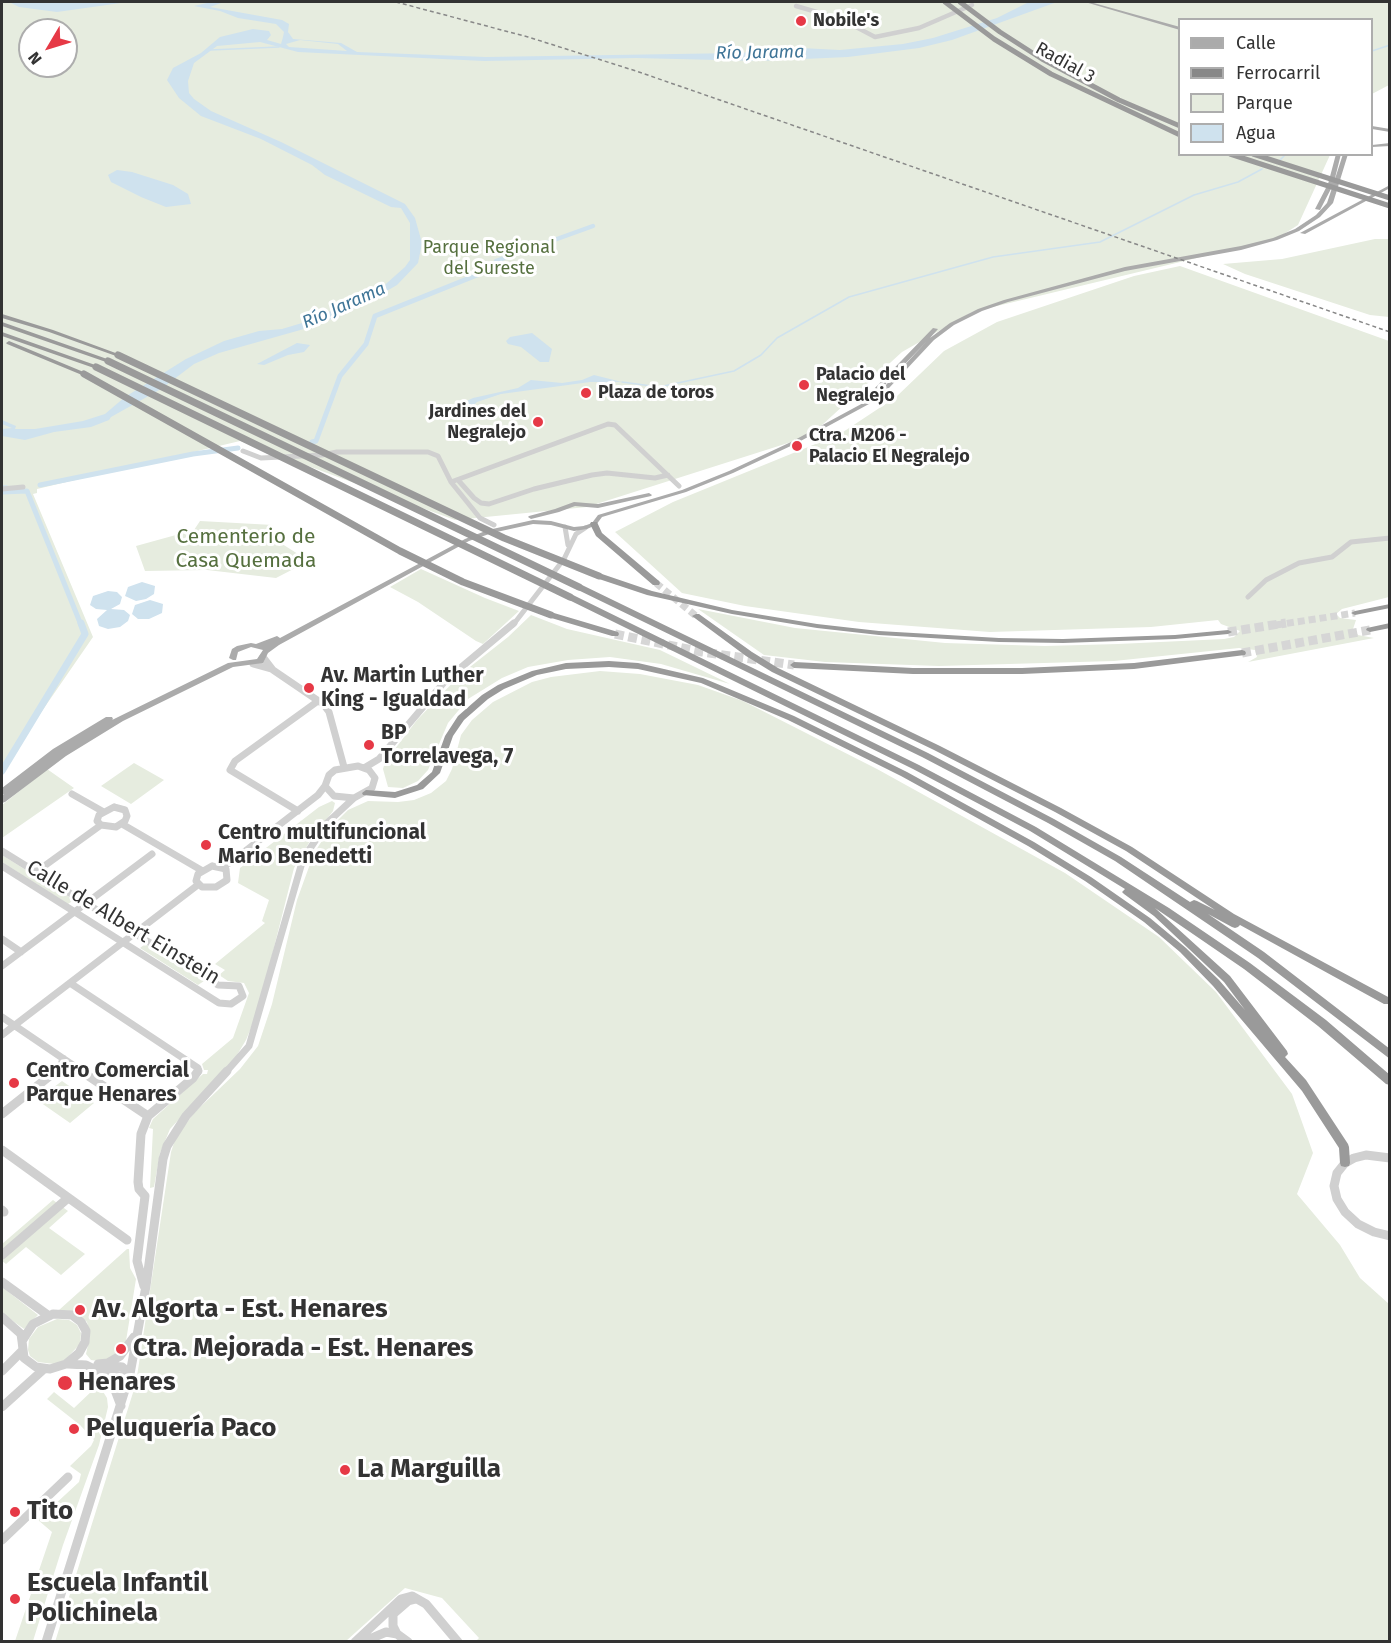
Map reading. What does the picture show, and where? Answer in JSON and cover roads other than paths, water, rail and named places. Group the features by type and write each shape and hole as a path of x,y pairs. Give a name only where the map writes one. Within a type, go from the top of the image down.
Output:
{"highway":[{"name":"Radial 3","path":"945,2 994,39 1041,68 1096,98 1178,135"},
{"name":"Radial 3","path":"960,2 1000,32 1042,59 1119,100 1178,126"},
{"path":"1236,156 1389,206"},
{"path":"1259,156 1389,198"},
{"path":"2,316 118,355 504,538 599,576 650,593 732,612 817,626 879,633 999,640 1063,640 1174,637 1228,632"},
{"path":"2,324 108,361 579,587 990,788 1108,853 1178,897 1261,955 1389,1055"},
{"path":"2,334 96,367 916,766 1033,829 1101,869 1247,966 1322,1023 1389,1081"},
{"path":"2,340 84,374 392,547 463,582 551,615 615,634"},
{"path":"594,524 599,534 656,583"},
{"path":"1356,613 1389,606"},
{"path":"696,616 741,649 775,670 1058,810 1129,849 1231,916 1388,1002"},
{"path":"1370,630 1389,625"},
{"path":"794,665 914,671 1022,671 1134,666 1242,653"},
{"path":"366,793 395,795 420,787 436,773 449,736 461,718 485,697 501,687 535,673 566,666 609,664 638,666 703,681 791,718 904,774 1088,879 1148,920 1183,950 1216,983 1305,1088"},
{"path":"1101,869 1114,883 1157,914 1227,979 1275,1042 1344,1147 1345,1163"},
{"path":"1178,897 1199,905 1388,1002"}],"main road":[{"path":"1087,2 1178,29"},
{"path":"1373,146 1389,144"},
{"path":"1373,146 1389,150"},
{"path":"2,792 56,751 106,721 148,698 233,658 235,651 240,648 262,652 437,548 472,532 557,511 574,504 592,506 646,496 753,458 851,407 876,390 928,334 969,310 1113,268 1265,239 1292,228 1312,214 1323,202 1338,156"},
{"path":"1241,248 1287,235 1318,216 1334,195 1345,156"},
{"path":"2,800 63,754 120,718 231,665 253,664 262,652 276,643 467,540 514,525 541,521 585,528 594,524 600,516 684,491 793,444 857,409 887,387 932,339 952,324 980,310 1125,269 1290,239 1389,186"},
{"path":"592,506 600,516"},
{"path":"557,511 555,517 562,526"},
{"path":"233,658 242,664"}],"street":[{"path":"796,6 841,20 871,36 880,37 919,28 972,4"},
{"path":"455,481 608,424 615,425 679,486"},
{"path":"243,451 261,458 322,455 337,452 428,452 438,456 480,518 494,525"},
{"path":"455,481 474,498 489,504 534,489 592,475 608,473 655,478 668,475"},
{"path":"2,489 23,487"},
{"path":"472,532 479,526 480,518"},
{"path":"562,526 568,545"},
{"path":"327,823 354,798 366,793 374,784 373,774 379,759 446,680 497,641 522,616 564,559 568,545 576,534 585,528"},
{"path":"1248,597 1266,580 1299,563 1332,556 1351,542 1389,538"},
{"path":"262,652 273,670"},
{"path":"253,664 273,670 318,701 329,712 344,767"},
{"path":"298,811 230,770 237,760 318,701"},
{"path":"364,768 379,759"},
{"path":"223,868 228,877 220,885 207,888 199,884 197,878 201,870 212,866 223,868 309,802 325,786 329,775 344,767 364,768 373,774"},
{"path":"46,1641 130,1375 140,1324 163,1159 167,1146 186,1116 249,1046 297,873 307,851 339,806 336,797 325,786"},
{"path":"72,794 102,811"},
{"path":"309,802 336,797 354,798"},
{"path":"114,807 123,809 128,816 122,824 111,828 101,825 97,818 102,811 114,807"},
{"path":"122,824 201,870"},
{"path":"36,872 101,825"},
{"name":"Calle de Albert Einstein","path":"2,851 218,985 239,986 243,992 240,999 231,1005 219,1003 2,866"},
{"path":"2,966 152,854"},
{"path":"2,1035 199,884"},
{"path":"2,939 21,952"},
{"path":"70,983 198,1068 198,1073 193,1078 148,1116 141,1134 138,1182 139,1189 145,1196 137,1261 145,1291"},
{"path":"2,1017 148,1116"},
{"path":"2,1114 56,1071 63,1058"},
{"path":"2,1150 127,1240"},
{"path":"1389,1158 1366,1155 1345,1163 1337,1173 1334,1185 1337,1199 1345,1212 1358,1224 1389,1236"},
{"path":"2,1255 68,1198"},
{"path":"2,1282 49,1316"},
{"path":"2,1371 22,1346 33,1324 49,1316 67,1314 81,1322 86,1337 79,1353 66,1364"},
{"path":"2,1317 15,1327 29,1364 45,1369"},
{"path":"2,1407 45,1369 66,1364 97,1367 108,1363 124,1352 132,1342 140,1324"},
{"path":"79,1353 84,1361 97,1367 124,1377 130,1375"},
{"path":"97,1367 114,1382 121,1407"},
{"path":"2,1540 68,1477"},
{"path":"355,1641 407,1596 426,1604 458,1641"},
{"path":"397,1634 393,1626 393,1614 408,1601 418,1599"},
{"path":"363,1641 386,1632 397,1634 408,1641"}],"water":[{"path":"9,2 128,2 57,12 19,7"},
{"path":"204,2 224,2 210,7 282,20 289,24 288,32 293,39 341,43 357,52 486,57 739,53 801,48 840,50 903,44 933,38 997,18 1029,2 1057,2 952,40 919,48 848,57 759,61 636,58 484,61 298,52 260,42 217,46 194,63 188,81 189,93 194,99 211,111 281,142 405,204 415,218 422,243 418,263 397,285 366,303 318,325 219,353 194,364 161,389 109,420 91,427 54,432 25,440 2,436 2,429 12,428 2,424 2,420 16,426 15,429 35,429 83,421 105,414 125,397 186,359 224,341 259,331 282,329 302,323 378,291 410,260 410,223 401,208 391,207 325,175 312,165 261,139 201,116 179,98 167,80 173,68 201,53 220,37 253,29 269,31 271,35 267,40 281,44 284,32 276,24 238,18 220,11 194,6 207,3","holes":["300,40 338,44 347,51 289,47 286,44"]},
{"path":"117,170 132,172 173,185 188,194 191,204 166,207 141,197 111,182 108,175"},
{"path":"532,333 552,349 549,362 540,362 521,347 508,344 506,341 510,337"},
{"path":"297,343 310,345 304,352 288,355 264,365 257,364"},
{"path":"594,375 622,382 590,382 501,394 477,402 468,410 448,410 473,398 518,388 531,380 562,383 582,380"},
{"path":"142,582 155,586 154,594 136,601 125,596 128,587"},
{"path":"108,591 117,592 122,597 120,604 111,609 124,610 130,615 128,621 120,627 108,629 99,626 97,619 107,610 96,609 90,605 93,596"},
{"path":"150,600 163,604 162,613 149,619 138,619 132,614 135,605"}],"waterway":[{"path":"1373,51 1390,45"},
{"name":"Río Jarama","path":"210,50 279,47"},
{"path":"1280,160 1284,156"},
{"path":"622,382 659,387 734,371 761,355 777,338 849,297 993,257 1100,242 1194,195 1238,182 1262,169"},
{"path":"502,265 496,261 593,226"},
{"path":"478,275 497,267"},
{"path":"312,442 316,441 340,376 366,344 375,316 482,273"},
{"path":"40,485 193,454 238,448"},
{"path":"2,486 7,486"},
{"path":"2,492 27,491 81,625"},
{"path":"2,771 85,634 81,623"}],"tunnel":[{"path":"656,583 696,616"},
{"path":"1276,625 1355,613"},
{"path":"1228,632 1286,623"},
{"path":"1242,653 1370,630"},
{"path":"615,634 702,652 794,665"}],"railway":[{"path":"396,2 528,37 636,71 1390,332"}],"place":[{"name":"Nobile's","path":"801,21"},
{"name":"Palacio del Negralejo","path":"804,385"},
{"name":"Plaza de toros","path":"586,393"},
{"name":"Jardines del Negralejo","path":"538,422"},
{"name":"Ctra. M206 - Palacio El Negralejo","path":"797,446"},
{"name":"Av. Martin Luther King - Igualdad","path":"309,688"},
{"name":"BP Torrelavega, 7","path":"369,745"},
{"name":"Centro multifuncional Mario Benedetti","path":"206,845"},
{"name":"Centro Comercial Parque Henares","path":"14,1083"},
{"name":"Av. Algorta - Est. Henares","path":"80,1310"},
{"name":"Ctra. Mejorada - Est. Henares","path":"121,1349"},
{"name":"Henares","path":"65,1383"},
{"name":"Peluquería Paco","path":"74,1429"},
{"name":"La Marguilla","path":"345,1470"},
{"name":"Tito","path":"15,1512"},
{"name":"Escuela Infantil Polichinela","path":"15,1599"}],"park label":[{"name":"Parque Regional del Sureste","path":"489,258"},
{"name":"Cementerio de Casa Quemada","path":"246,549"}]}
